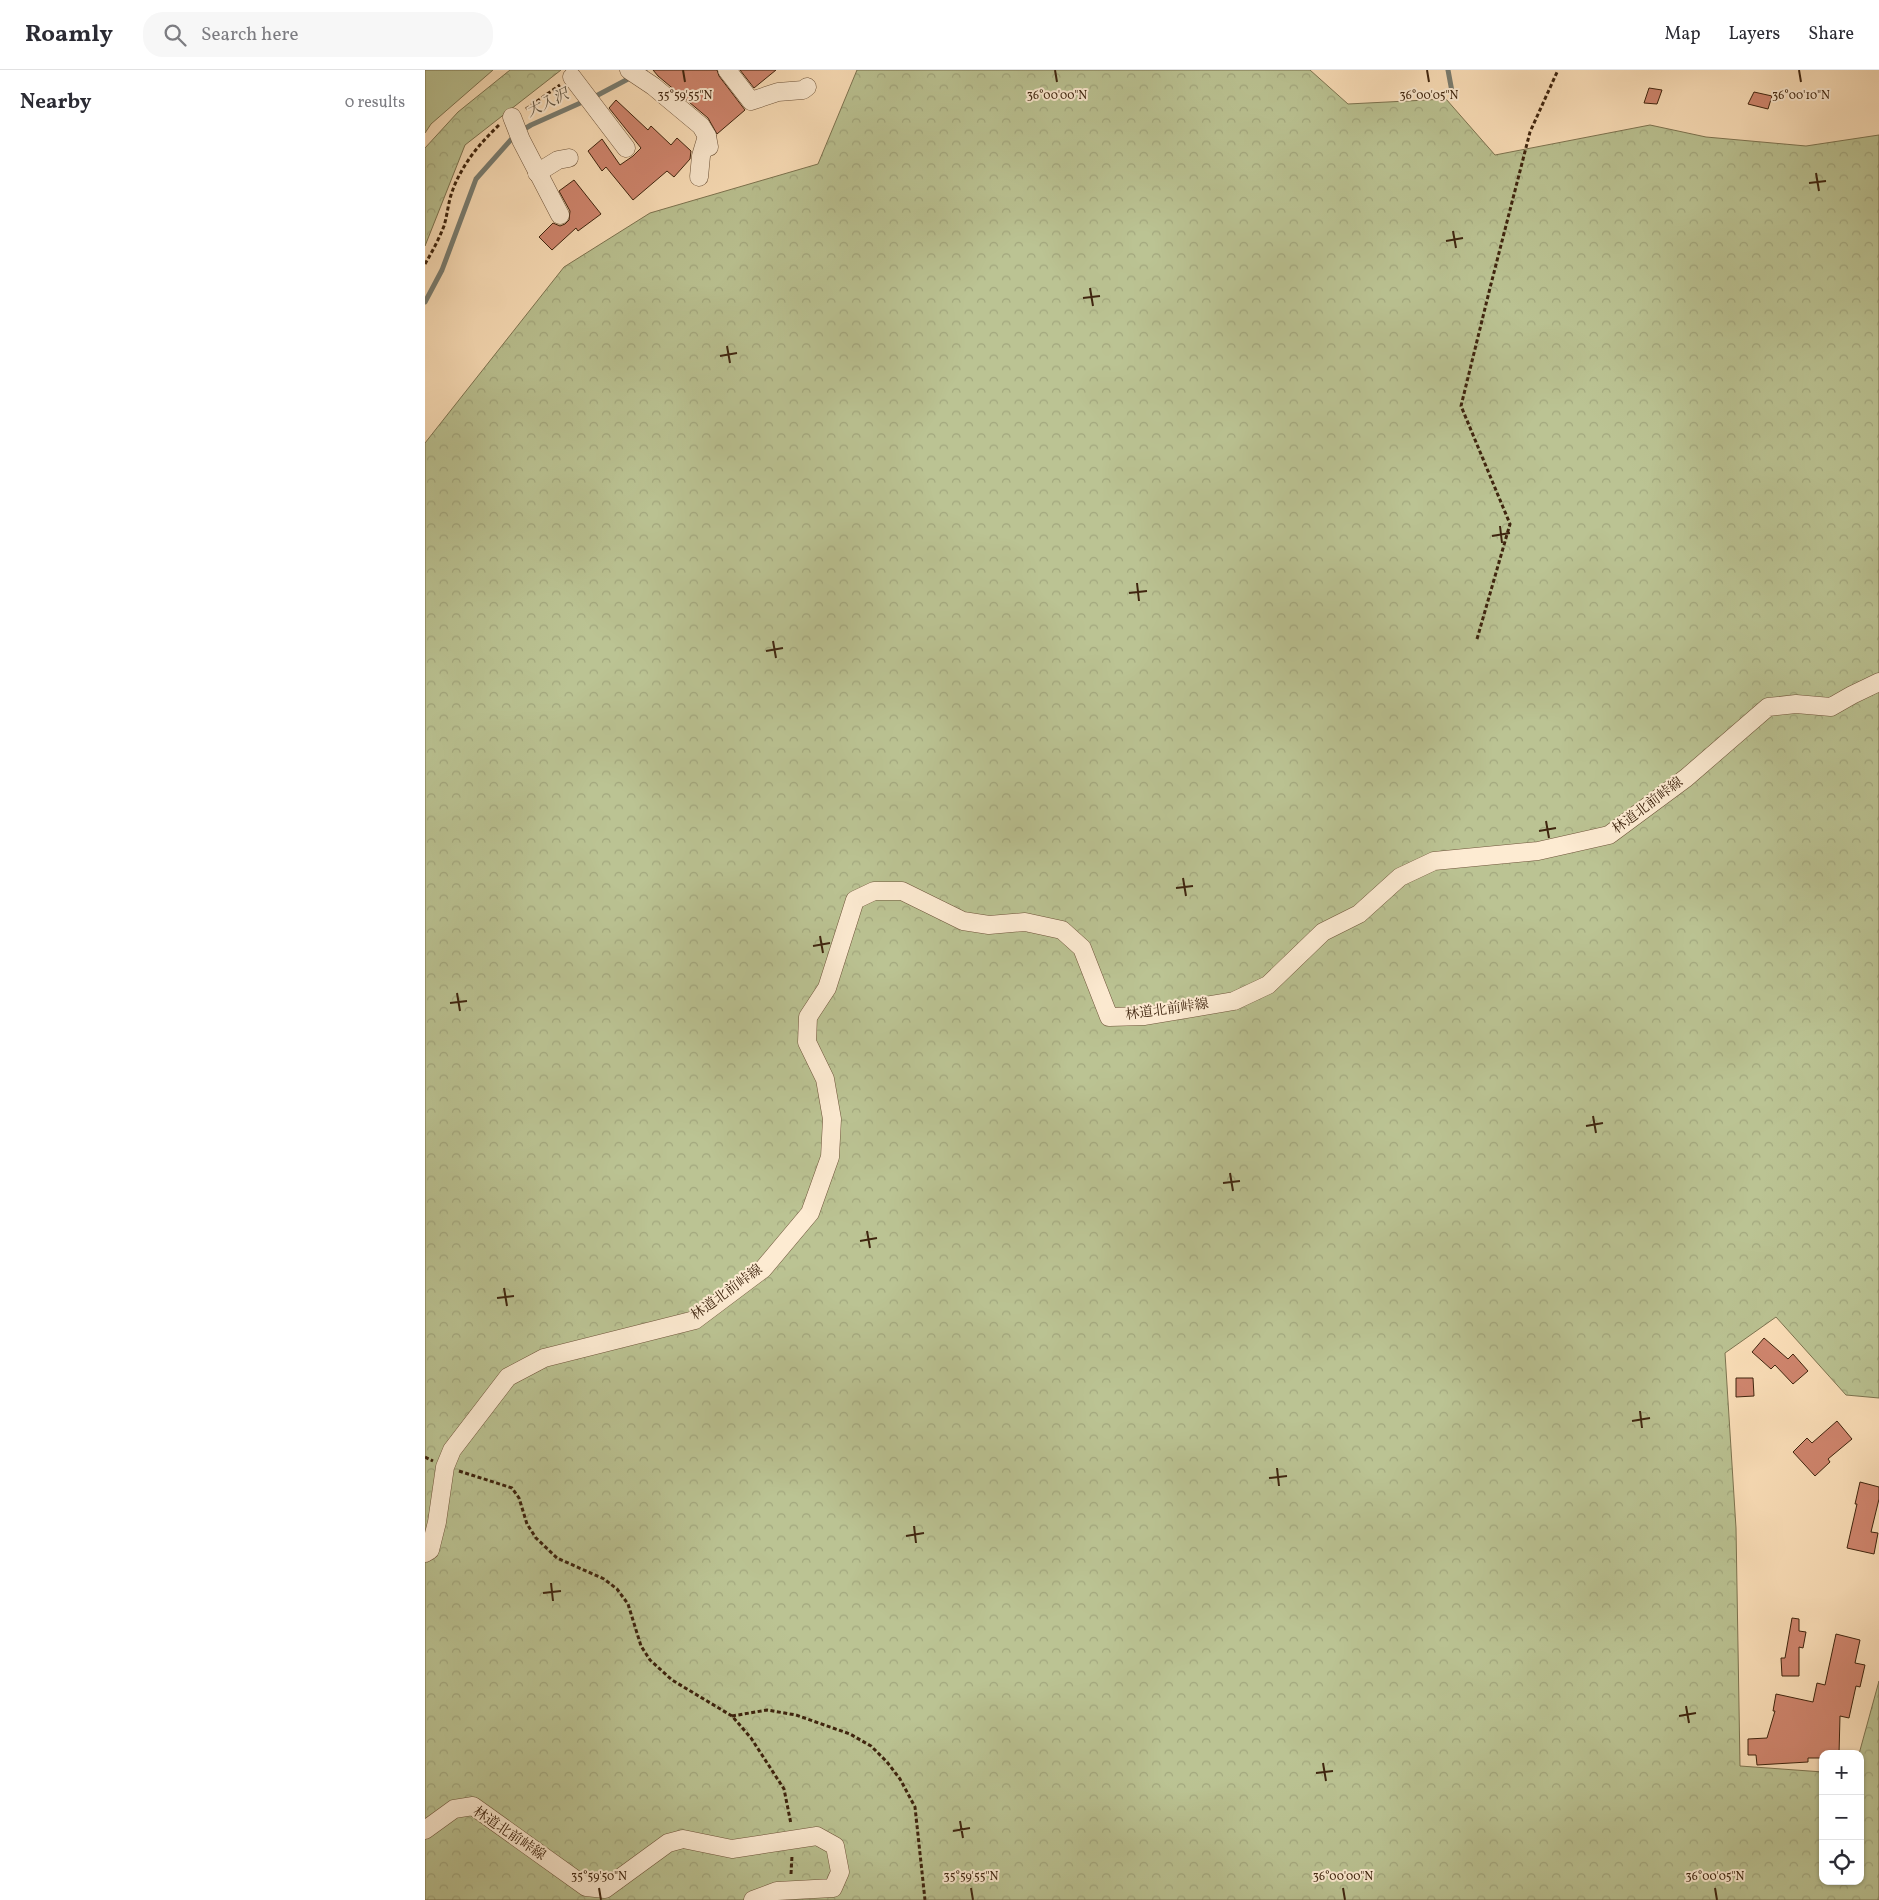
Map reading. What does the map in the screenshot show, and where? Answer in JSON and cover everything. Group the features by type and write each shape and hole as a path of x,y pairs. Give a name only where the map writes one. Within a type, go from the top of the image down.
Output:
{"street":[{"path":"629,70 653,86 701,126 708,142 701,156 699,177"},
{"path":"727,70 751,101 778,92 803,90 807,87"},
{"path":"572,77 626,148"},
{"path":"512,117 521,140 560,215"},
{"path":"537,172 558,160 569,158"},
{"name":"林道北前峠線","path":"425,1553 430,1550 437,1522 445,1467 451,1450 508,1377 544,1358 695,1320 763,1268 810,1213 830,1157 832,1118 825,1078 807,1042 808,1017 827,988 855,900 874,891 902,891 963,921 989,925 1025,922 1062,930 1082,948 1109,1017 1145,1016 1234,1001 1268,985 1323,932 1359,914 1400,877 1434,861 1538,851 1609,835 1686,778 1768,708 1796,704 1831,708 1879,682"},
{"name":"林道北前峠線","path":"425,1830 454,1809 473,1806 586,1888 605,1889 667,1843 683,1839 732,1849 817,1836 835,1846 840,1872 833,1888 777,1891 753,1900"}],"path":[{"path":"1477,639 1510,524 1461,406 1489,288 1530,132 1558,70"},
{"path":"425,264 438,242 451,195 463,168 479,145 499,125 572,77"},
{"path":"445,1467 513,1488 519,1498 527,1524 536,1538 557,1558 611,1584 623,1596 628,1604 641,1646 650,1660 673,1680 732,1716 751,1738 784,1789 792,1839 791,1891"},
{"path":"732,1716 767,1710 796,1715 850,1734 871,1746 887,1762 900,1780 915,1807 925,1900"}],"green space":[{"path":"425,70 493,70 431,124 425,133"},
{"path":"510,70 561,70 465,145 425,246 425,148 458,112"},
{"path":"857,70 1310,70 1348,104 1446,99 1495,155 1650,125 1706,137 1806,146 1879,135 1879,1398 1846,1395 1776,1317 1725,1353 1736,1528 1740,1766 1819,1772 1819,1885 1864,1885 1864,1750 1860,1750 1879,1681 1879,1900 425,1900 425,443 564,267 650,213 818,164"}],"building":[{"path":"653,70 717,70 719,76 745,110 717,134 708,118"},
{"path":"740,70 776,70 754,88"},
{"path":"1649,88 1662,90 1657,104 1644,103"},
{"path":"1754,92 1772,96 1768,109 1748,104"},
{"path":"616,100 648,130 651,126 671,145 677,138 691,151 690,159 674,177 667,171 633,200 606,167 602,171 588,151 602,139 620,165 641,148 609,108"},
{"path":"574,180 601,214 578,231 576,228 552,250 539,237 553,223 560,226 569,220 570,211 559,191"},
{"path":"1764,1338 1788,1359 1793,1354 1808,1371 1793,1384 1775,1365 1771,1369 1752,1352"},
{"path":"1736,1378 1753,1378 1754,1396 1736,1397"},
{"path":"1837,1421 1852,1439 1828,1459 1830,1462 1815,1476 1793,1452 1807,1438 1812,1443"},
{"path":"1860,1482 1879,1487 1879,1499 1871,1532 1878,1533 1874,1554 1847,1548"},
{"path":"1792,1618 1799,1619 1799,1631 1806,1632 1803,1648 1799,1647 1799,1676 1782,1676 1781,1658 1785,1658"},
{"path":"1836,1634 1860,1640 1855,1663 1865,1665 1860,1687 1856,1686 1849,1718 1840,1716 1839,1750 1819,1750 1819,1758 1808,1758 1808,1762 1757,1765 1756,1755 1748,1755 1748,1739 1767,1738 1775,1711 1773,1711 1776,1694 1813,1702 1817,1683 1825,1685"}],"waterway":[{"name":"大入沢","path":"425,302 442,270 476,179 516,134 531,125 596,96 645,70"},
{"path":"1448,70 1453,97"}]}
